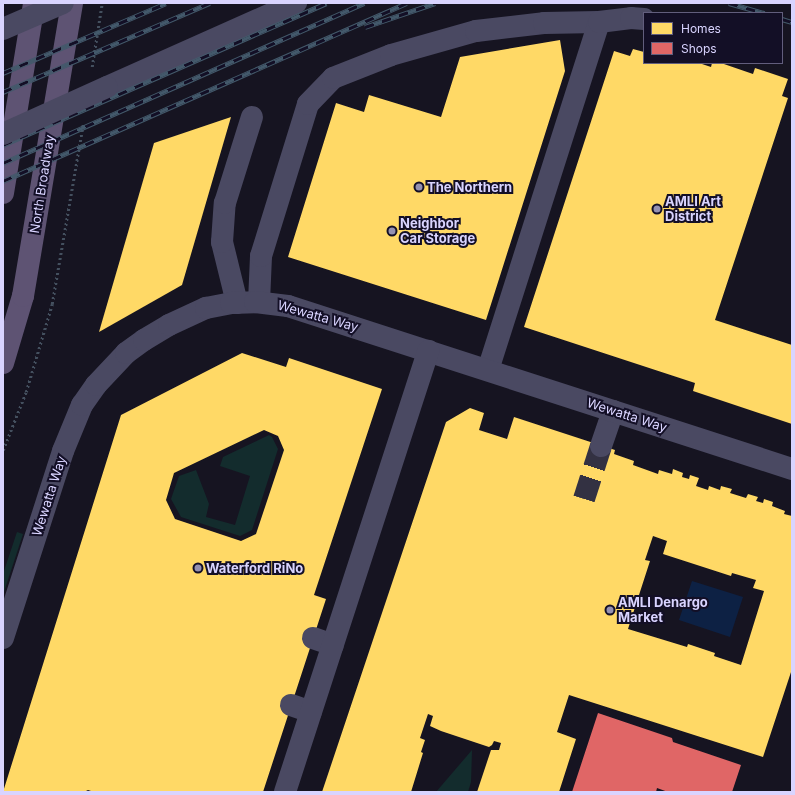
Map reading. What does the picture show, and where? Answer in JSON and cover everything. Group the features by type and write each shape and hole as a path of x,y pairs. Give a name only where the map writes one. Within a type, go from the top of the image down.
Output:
{"main road":[{"path":"3,193 34,3"},
{"name":"North Broadway","path":"3,363 23,296 72,3"}],"street":[{"path":"3,29 63,3"},
{"path":"3,134 296,3"},
{"path":"260,302 261,256 308,104 333,78 391,55 476,31 544,23 599,22 631,18 643,19"},
{"path":"488,370 599,22"},
{"path":"237,303 222,242 225,203 252,117"},
{"name":"Wewatta Way","path":"3,638 71,428 82,405 96,385 126,354 144,340 169,325 206,308 237,303 260,302 288,306 792,469"},
{"path":"285,792 301,708 323,641 428,351"},
{"path":"601,446 613,411"}],"path":[{"path":"91,69 102,3"},
{"path":"3,450 24,399 52,304 83,122"}],"green space":[{"path":"269,435 272,437 278,449 252,530 240,536 181,517 171,499 179,476 196,470 209,504 206,517 235,525 250,476 220,466 223,457"},
{"path":"17,532 23,534 3,595 3,574"},
{"path":"472,750 471,782 468,792 436,792"}],"water":[{"path":"692,581 743,597 730,637 679,620"}],"building: Homes":[{"name":"The Northern","path":"560,40 565,71 486,320 288,257 336,103 364,112 369,95 441,117 460,57"},
{"name":"AMLI Art District","path":"633,49 643,52 643,64 702,64 711,67 712,64 724,64 753,74 755,68 788,79 782,96 788,98 715,320 792,345 792,424 693,391 695,383 524,327 614,51 630,56"},
{"path":"231,117 182,285 99,332 154,143"},
{"name":"Waterford RiNo","path":"242,353 286,367 289,358 382,389 314,595 326,599 263,792 94,792 88,790 84,792 3,792 121,415","holes":["264,430 278,436 284,450 256,534 241,541 175,519 166,500 174,473"]},
{"name":"AMLI Denargo Market","path":"470,408 484,413 479,430 507,439 514,417 615,450 614,454 634,461 633,465 658,474 659,470 672,474 673,469 683,473 682,477 689,479 690,475 699,478 696,486 708,490 709,486 720,490 721,486 732,489 730,493 746,498 748,494 758,497 756,501 763,503 764,499 773,502 772,506 785,511 784,514 792,516 792,669 763,757 569,695 557,732 576,739 559,792 477,792 491,750 499,750 501,743 494,741 489,747 441,731 430,726 433,716 428,714 420,738 425,740 421,752 423,753 411,792 322,792 446,422","holes":["653,536 667,541 663,554 731,576 732,573 756,580 753,588 764,591 741,665 714,656 715,653 688,644 687,647 628,629 650,561 645,560"]}],"building: Shops":[{"path":"598,713 672,738 673,742 741,765 732,792 668,792 657,788 656,792 572,792"}],"tunnel":[{"path":"584,499 601,446"}],"railway":[{"path":"3,73 166,3"},
{"path":"3,92 210,3"},
{"path":"3,145 326,3"},
{"path":"3,163 364,3"},
{"path":"3,181 406,3"},
{"path":"365,27 435,3"},
{"path":"729,3 761,12"},
{"path":"783,19 792,22"}],"place":[{"name":"The Northern","path":"419,187"},
{"name":"AMLI Art District","path":"657,209"},
{"name":"Neighbor Car Storage","path":"392,231"},
{"name":"Waterford RiNo","path":"198,568"},
{"name":"AMLI Denargo Market","path":"610,610"}]}
